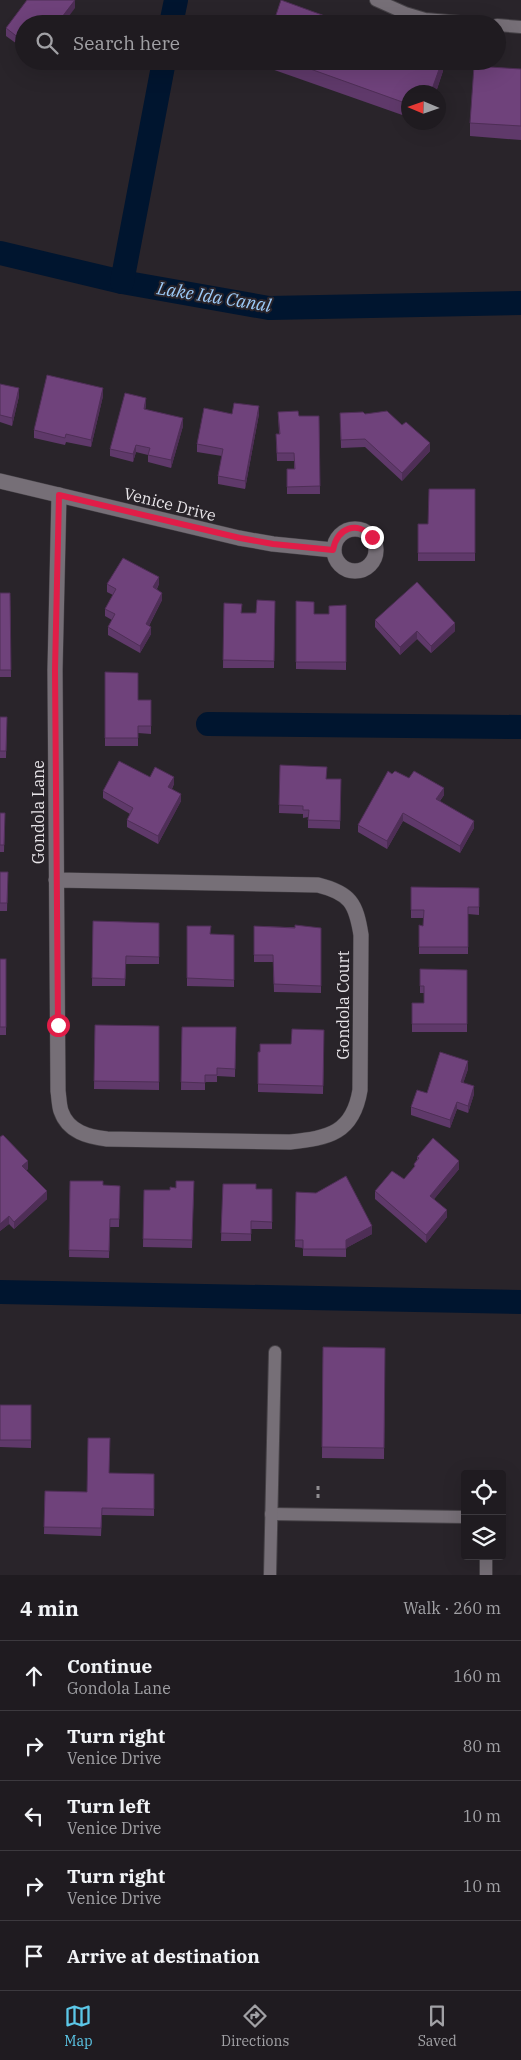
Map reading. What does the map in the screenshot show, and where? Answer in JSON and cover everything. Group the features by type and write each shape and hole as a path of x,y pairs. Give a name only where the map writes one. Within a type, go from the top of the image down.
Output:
{"street":[{"name":"Venice Drive","path":"0,481 240,538 273,544 333,550"},
{"name":"Gondola Lane","path":"59,495 55,662 58,1091 61,1111 70,1126"},
{"name":"Gondola Court","path":"56,880 318,885 342,892 350,901 358,918 361,935 360,1090 357,1105 350,1120 338,1131 318,1139 290,1142 107,1139 85,1135 70,1126"}],"lane":[{"path":"376,0 412,15"},
{"path":"506,26 521,27"},
{"path":"270,1575 275,1352"},
{"path":"272,1514 461,1517"},
{"path":"486,1560 486,1575"}],"path":[{"path":"318,1483 318,1502"}],"building":[{"path":"27,0 75,0 64,15 16,15"},
{"path":"281,0 322,15 276,15"},
{"path":"15,16 15,35 6,28"},
{"path":"521,69 521,126 470,123 474,70"},
{"path":"313,70 439,70 433,85 401,85 401,101"},
{"path":"47,375 103,388 91,440 66,434 65,438 34,430"},
{"path":"0,384 19,388 12,418 0,415"},
{"path":"125,393 146,398 144,409 183,418 171,460 148,455 150,448 136,445 133,454 110,449"},
{"path":"234,403 259,406 245,481 218,476 223,449 197,444 204,408 232,414"},
{"path":"298,411 299,416 319,416 320,486 287,487 287,469 295,469 294,453 277,453 276,434 280,434 278,412"},
{"path":"387,411 402,425 406,422 430,443 402,473 365,439 341,440 340,413 363,412 365,414"},
{"path":"429,489 475,489 475,553 418,553 418,524 428,524"},
{"path":"123,558 159,577 153,587 162,593 146,624 151,627 140,646 108,627 115,614 105,609 116,589 107,584"},
{"path":"417,582 455,623 431,646 417,631 400,647 375,620"},
{"path":"0,593 10,593 11,670 0,670"},
{"path":"257,600 275,601 274,661 223,660 224,603 242,604 241,613 256,613"},
{"path":"296,601 314,602 314,614 329,614 329,606 346,605 346,662 296,662"},
{"path":"105,672 138,673 138,700 151,700 151,726 138,726 138,738 105,738"},
{"path":"0,717 7,717 6,751 0,751"},
{"path":"119,761 150,777 155,767 174,777 168,787 181,794 158,836 127,820 133,808 103,791"},
{"path":"280,765 327,767 326,779 341,779 340,821 308,820 309,810 303,810 303,806 279,805"},
{"path":"388,771 392,774 395,771 409,778 414,771 444,788 436,799 474,821 460,846 403,813 387,841 358,825"},
{"path":"0,813 5,813 4,845 0,845"},
{"path":"0,872 8,872 7,903 0,903"},
{"path":"411,887 479,888 479,907 468,907 468,947 419,947 419,925 423,926 424,910 411,910"},
{"path":"93,921 159,923 159,957 126,956 125,979 92,978"},
{"path":"295,925 321,928 321,986 274,984 273,955 254,955 254,926 295,928"},
{"path":"187,926 211,926 210,934 234,935 234,980 187,978"},
{"path":"0,959 6,959 6,1027 0,1027"},
{"path":"420,969 467,970 467,1024 412,1024 412,1003 424,1003 424,986 420,986"},
{"path":"95,1025 159,1026 159,1082 94,1081"},
{"path":"182,1027 236,1027 235,1069 217,1068 217,1075 205,1075 205,1083 181,1082"},
{"path":"292,1029 324,1030 323,1086 258,1084 258,1052 260,1052 260,1044 291,1044"},
{"path":"440,1052 468,1061 461,1082 474,1086 468,1106 457,1102 450,1120 411,1107 417,1090 427,1093"},
{"path":"3,1135 28,1161 22,1166 47,1191 14,1222 9,1216 0,1224 0,1137"},
{"path":"433,1138 459,1161 430,1196 447,1210 426,1235 375,1191 392,1171 404,1179 415,1166 414,1164 419,1158 417,1157"},
{"path":"346,1176 372,1226 346,1240 346,1249 303,1249 303,1240 295,1240 296,1192 316,1193"},
{"path":"70,1181 103,1181 103,1185 120,1186 119,1219 110,1219 109,1251 69,1250"},
{"path":"176,1181 194,1181 192,1240 143,1239 144,1190 170,1190 170,1187 176,1188"},
{"path":"223,1184 256,1184 256,1189 272,1189 272,1222 251,1221 251,1234 221,1233"},
{"path":"323,1347 385,1348 384,1448 322,1447"},
{"path":"0,1405 31,1405 31,1440 0,1440"},
{"path":"88,1438 110,1438 109,1473 154,1474 154,1509 102,1508 101,1528 44,1527 45,1491 87,1492"}],"waterway":[{"path":"173,15 176,0"},
{"path":"122,282 162,70"},
{"name":"Lake Ida Canal","path":"0,253 122,282 269,308 521,303"},
{"path":"208,724 521,727"},
{"path":"0,1292 521,1302"}],"route":[{"path":"58,1025 55,670 59,495 240,538 273,544 333,550 338,536 349,528 363,529 372,537"}]}
